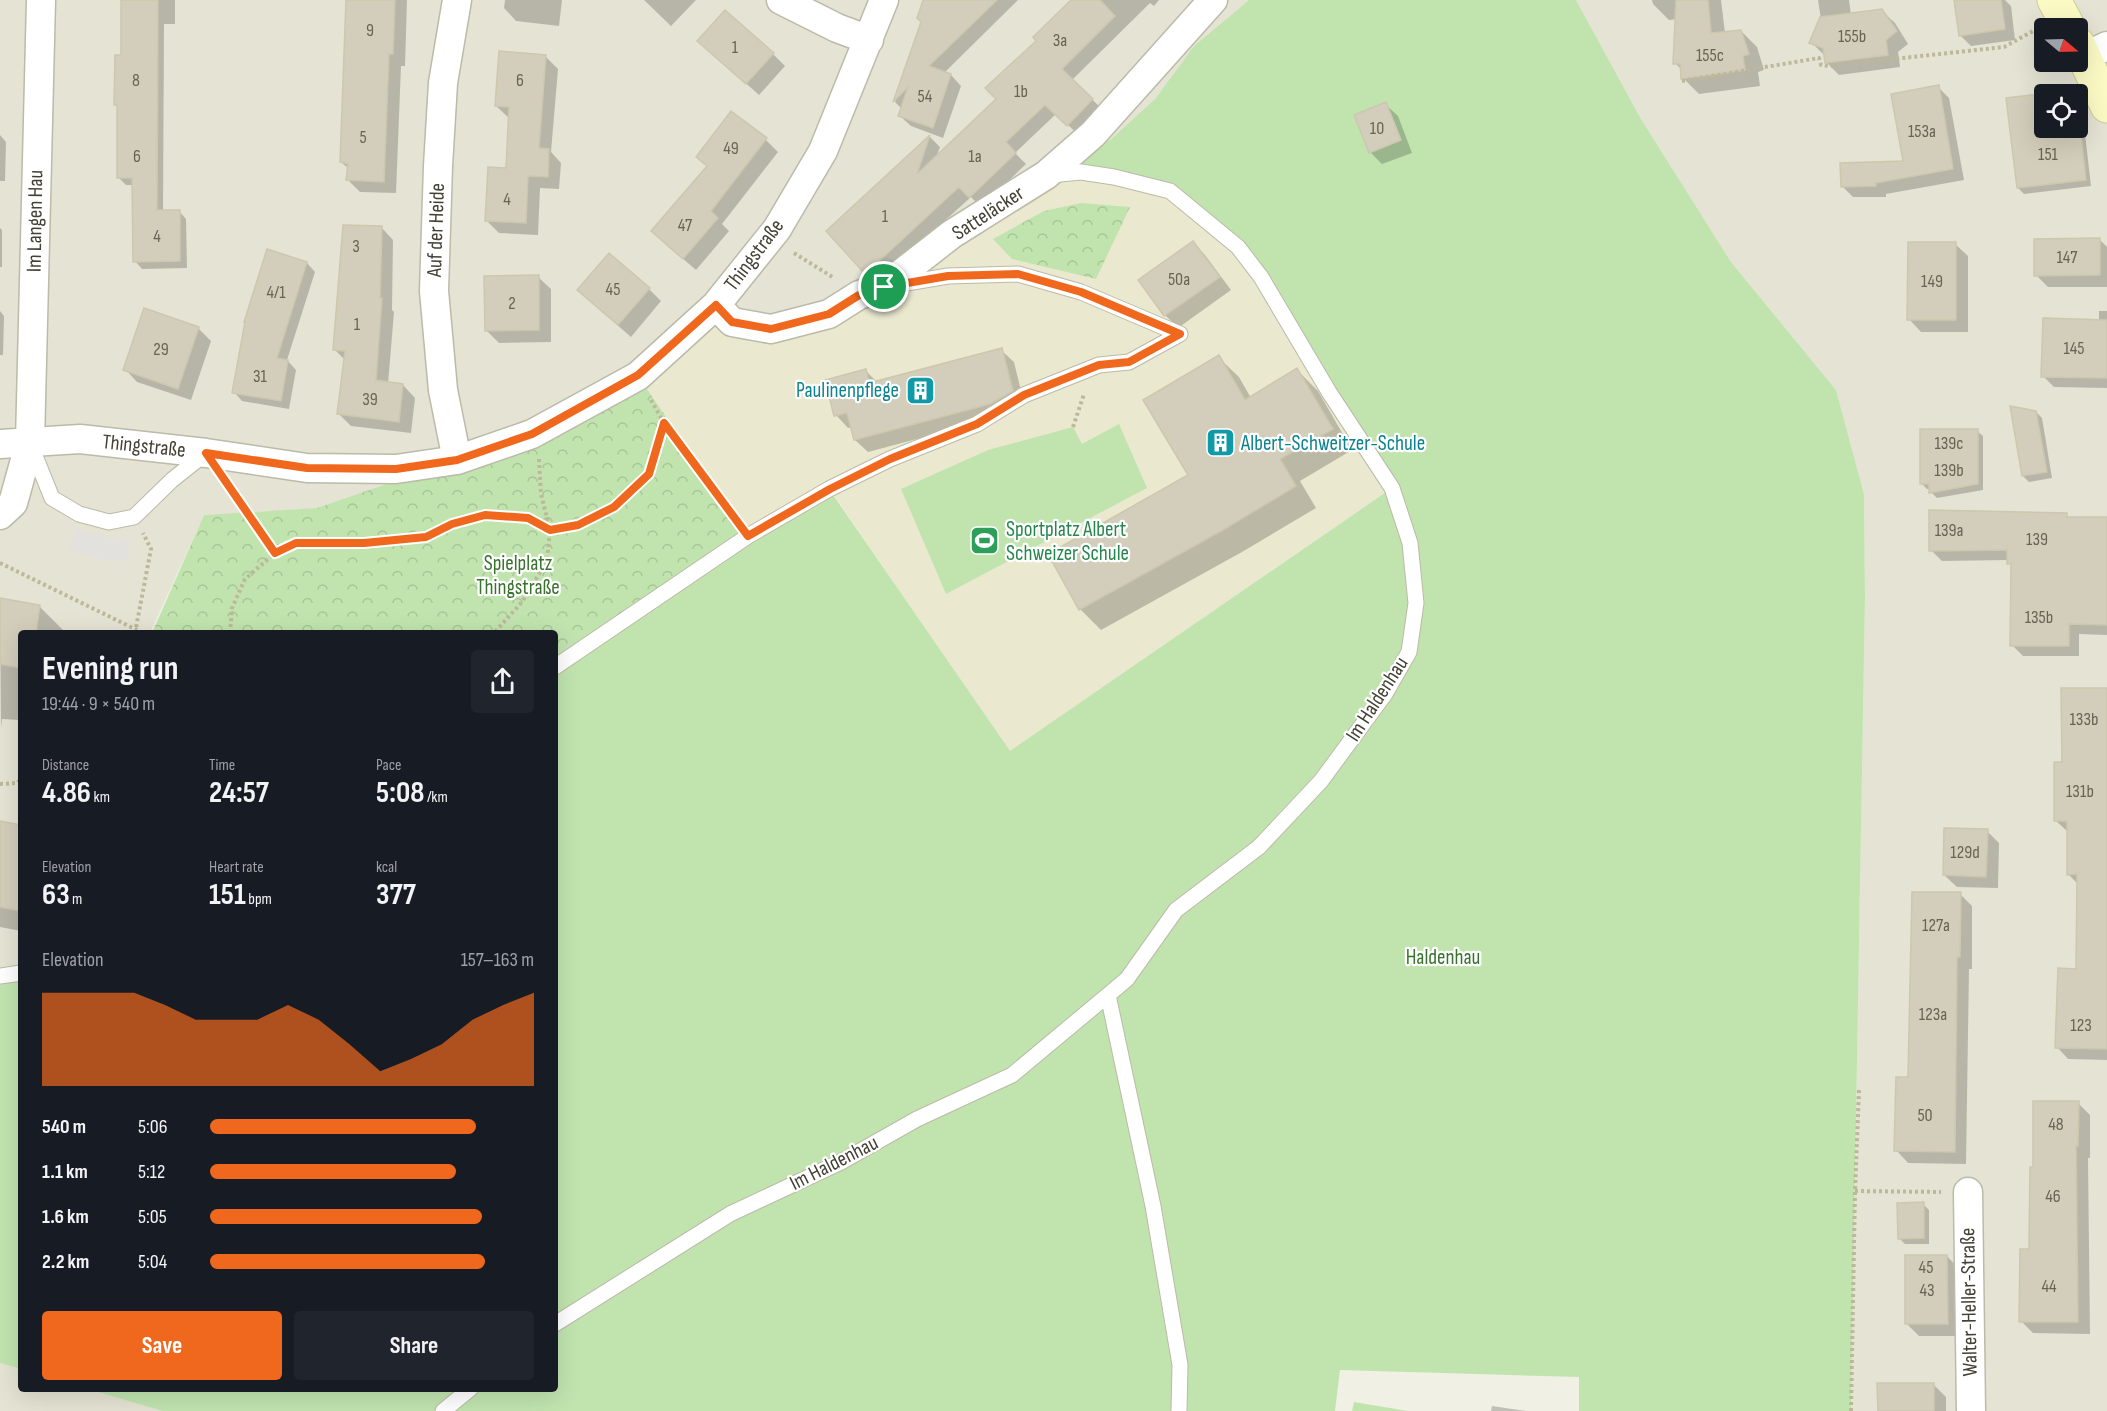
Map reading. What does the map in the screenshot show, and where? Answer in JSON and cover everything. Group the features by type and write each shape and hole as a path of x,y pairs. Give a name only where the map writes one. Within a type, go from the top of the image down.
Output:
{"street":[{"name":"Im Langen Hau","path":"0,515 13,503 30,442 41,0"},
{"name":"Auf der Heide","path":"457,460 443,390 434,291 443,83 458,0"},
{"path":"781,0 837,28 869,40"},
{"name":"Thingstraße","path":"0,444 80,440 206,453 307,468 396,469 457,460 532,434 638,375 716,305 777,229 823,151 884,0"},
{"name":"Satteläcker","path":"716,305 732,322 771,329 829,314 872,291 952,234 1046,175 1093,134 1213,0"},
{"path":"2090,49 2107,106"},
{"name":"Walter-Heller-Straße","path":"1968,1192 1971,1411"}],"lane":[{"name":"Im Haldenhau","path":"558,1322 730,1214 841,1162 917,1119 1012,1075 1127,979 1176,910 1259,847 1321,781 1385,694 1409,652 1416,603 1410,543 1392,488 1329,392 1261,277 1238,247 1170,191 1114,177 1081,172 1046,175"},
{"path":"558,665 748,536 830,489 890,459 977,424 1024,395 1099,365 1129,362 1180,334 1081,292 1018,274 948,276 872,291"},
{"path":"30,442 52,498 79,514 109,522 134,517 172,480 206,453"},
{"path":"0,976 18,974"},
{"path":"1108,995 1153,1206 1180,1365 1179,1411"},
{"path":"443,1411 466,1392"}],"path":[{"path":"1682,81 1819,58 1821,65 1829,66 2004,47 2062,15"},
{"path":"777,229 792,252 872,291"},
{"path":"638,375 664,423 748,536"},
{"path":"1073,427 1076,414"},
{"path":"230,630 232,608 245,579 275,553 296,543 364,543 426,537 452,524 485,515 528,518 550,530 578,525 614,507 649,474 664,423"},
{"path":"497,630 522,602 547,561 550,530 542,494 541,466 532,434"},
{"path":"206,453 275,553"},
{"path":"134,517 151,549 136,630"},
{"path":"0,563 132,630"},
{"path":"0,784 18,782"},
{"path":"1851,1411 1859,1090"},
{"path":"1855,1191 1968,1192"}],"shaded area":[{"path":"0,0 1249,0 1194,46 1155,99 1110,140 1046,175 884,287 532,434 318,509 204,515 151,630 18,630 18,973 0,976"},
{"path":"1576,0 2107,0 2107,1411 1851,1411 1865,597 1864,494 1836,390 1731,262 1641,119"},
{"path":"1081,172 1170,191 1261,277 1392,488 1009,752 830,489 748,536 638,376 716,305 732,322 829,314 1046,175"},
{"path":"76,528 103,537 129,539 128,562 98,559 69,550"},
{"path":"0,1363 18,1368 18,1392 98,1392 162,1411 0,1411"}],"green space":[{"name":"Haldenhau","path":"1249,0 1576,0 1641,119 1731,262 1836,390 1864,494 1865,597 1851,1411 1579,1411 1579,1377 1340,1370 1335,1411 162,1411 98,1392 558,1392 558,665 829,489 1010,751 1392,488 1261,277 1170,191 1114,177 1046,175 1110,140 1155,99 1194,46"},
{"path":"1081,203 1130,207 1096,279 1012,259 993,239 1044,211"},
{"name":"Spielplatz Thingstraße","path":"638,376 748,536 558,665 558,630 153,630 204,515 317,508 532,434"},
{"name":"Sportplatz Albert Schweizer Schule","path":"1119,424 1147,488 946,594 901,489 988,450 1073,427 1082,444"},
{"path":"18,973 18,1368 0,1363 0,976"},
{"path":"1354,1402 1408,1411 1352,1411"}],"building":[{"path":"121,0 158,0 157,210 180,210 180,261 133,262 132,178 117,178 117,105 114,105 115,55 121,55"},
{"path":"346,0 395,0 393,54 389,54 384,182 346,180 348,164 340,162"},
{"path":"923,0 997,0 929,66 951,74 933,128 898,116 908,87 893,102 921,22 917,18"},
{"path":"1071,0 1100,0 1115,16 1062,69 1093,99 1067,126 1045,105 1006,142 1016,153 969,198 959,187 865,274 826,231 930,135 917,174 996,99 985,88 1036,41 1033,37"},
{"path":"1676,0 1708,0 1711,33 1741,30 1749,54 1743,56 1745,70 1681,79 1680,64 1673,64"},
{"path":"1954,0 2001,0 2005,29 1959,36"},
{"path":"1882,9 1897,31 1886,40 1888,55 1825,63 1823,48 1809,43 1820,17"},
{"path":"725,10 774,53 746,84 697,41"},
{"path":"499,51 546,55 539,148 549,149 548,177 528,176 526,223 485,221 488,167 506,168 509,107 495,106"},
{"path":"1939,85 1953,169 1876,183 1876,186 1841,187 1840,163 1903,161 1891,94"},
{"path":"2034,95 2034,138 2081,138 2086,180 2017,188 2006,98"},
{"path":"1386,102 1401,140 1369,153 1354,115"},
{"path":"731,111 767,138 711,211 718,218 683,259 651,231 707,166 696,157"},
{"path":"343,225 382,226 380,298 382,298 376,380 403,384 399,422 337,414 345,351 333,350"},
{"path":"2100,238 2100,275 2034,276 2034,239"},
{"path":"1193,241 1220,277 1164,316 1138,280"},
{"path":"1908,242 1956,242 1956,320 1907,320"},
{"path":"267,249 307,262 277,358 288,360 281,401 232,393 244,322"},
{"path":"609,253 650,288 618,325 577,290"},
{"path":"539,275 539,330 485,331 484,276"},
{"path":"144,308 199,327 178,389 123,370"},
{"path":"2043,318 2107,320 2107,378 2041,377"},
{"name":"Paulinenpflege","path":"1002,348 1013,391 990,404 854,440 847,413 834,416 825,380 866,369 869,383"},
{"path":"1219,355 1245,400 1297,368 1333,429 1280,459 1296,486 1221,531 1079,610 1048,554 1188,475 1143,400"},
{"path":"2010,406 2036,411 2047,472 2022,476"},
{"path":"1920,429 1978,429 1978,484 1929,493 1929,484 1920,484"},
{"path":"1929,510 2067,513 2067,517 2107,517 2107,625 2069,624 2069,646 2010,646 2011,564 2007,564 2007,550 1929,551"},
{"path":"0,598 40,605 36,630 18,630 18,667 0,664"},
{"path":"2061,688 2107,688 2107,1049 2055,1048 2058,968 2076,969 2077,874 2067,875 2067,821 2054,821 2054,762 2062,762"},
{"path":"0,821 18,824 18,910 0,907"},
{"path":"1944,828 1988,829 1986,877 1943,875"},
{"path":"1912,892 1961,892 1960,957 1957,957 1955,1152 1894,1151 1896,1077 1908,1077"},
{"path":"2033,1101 2079,1101 2078,1146 2076,1146 2078,1322 2019,1322 2020,1249 2029,1249"},
{"path":"1924,1202 1924,1238 1898,1239 1897,1203"},
{"path":"1905,1255 1947,1255 1948,1324 1905,1324"},
{"path":"1877,1383 1934,1383 1934,1411 1878,1411"}],"place":[{"name":"Paulinenpflege","path":"920,390"},
{"name":"Albert-Schweitzer-Schule","path":"1220,443"},
{"name":"Sportplatz Albert Schweizer Schule","path":"985,541"}],"route":[{"path":"1018,274 1081,292 1180,334 1129,362 1099,365 1024,395 977,424 890,459 830,489 748,536 664,423 649,474 614,507 578,525 550,530 528,518 485,515 452,524 426,537 364,543 296,543 275,553 206,453 307,468 396,469 457,460 532,434 638,375 716,305 732,322 771,329 829,314 859,295 884,287 948,276 1018,274"}]}
